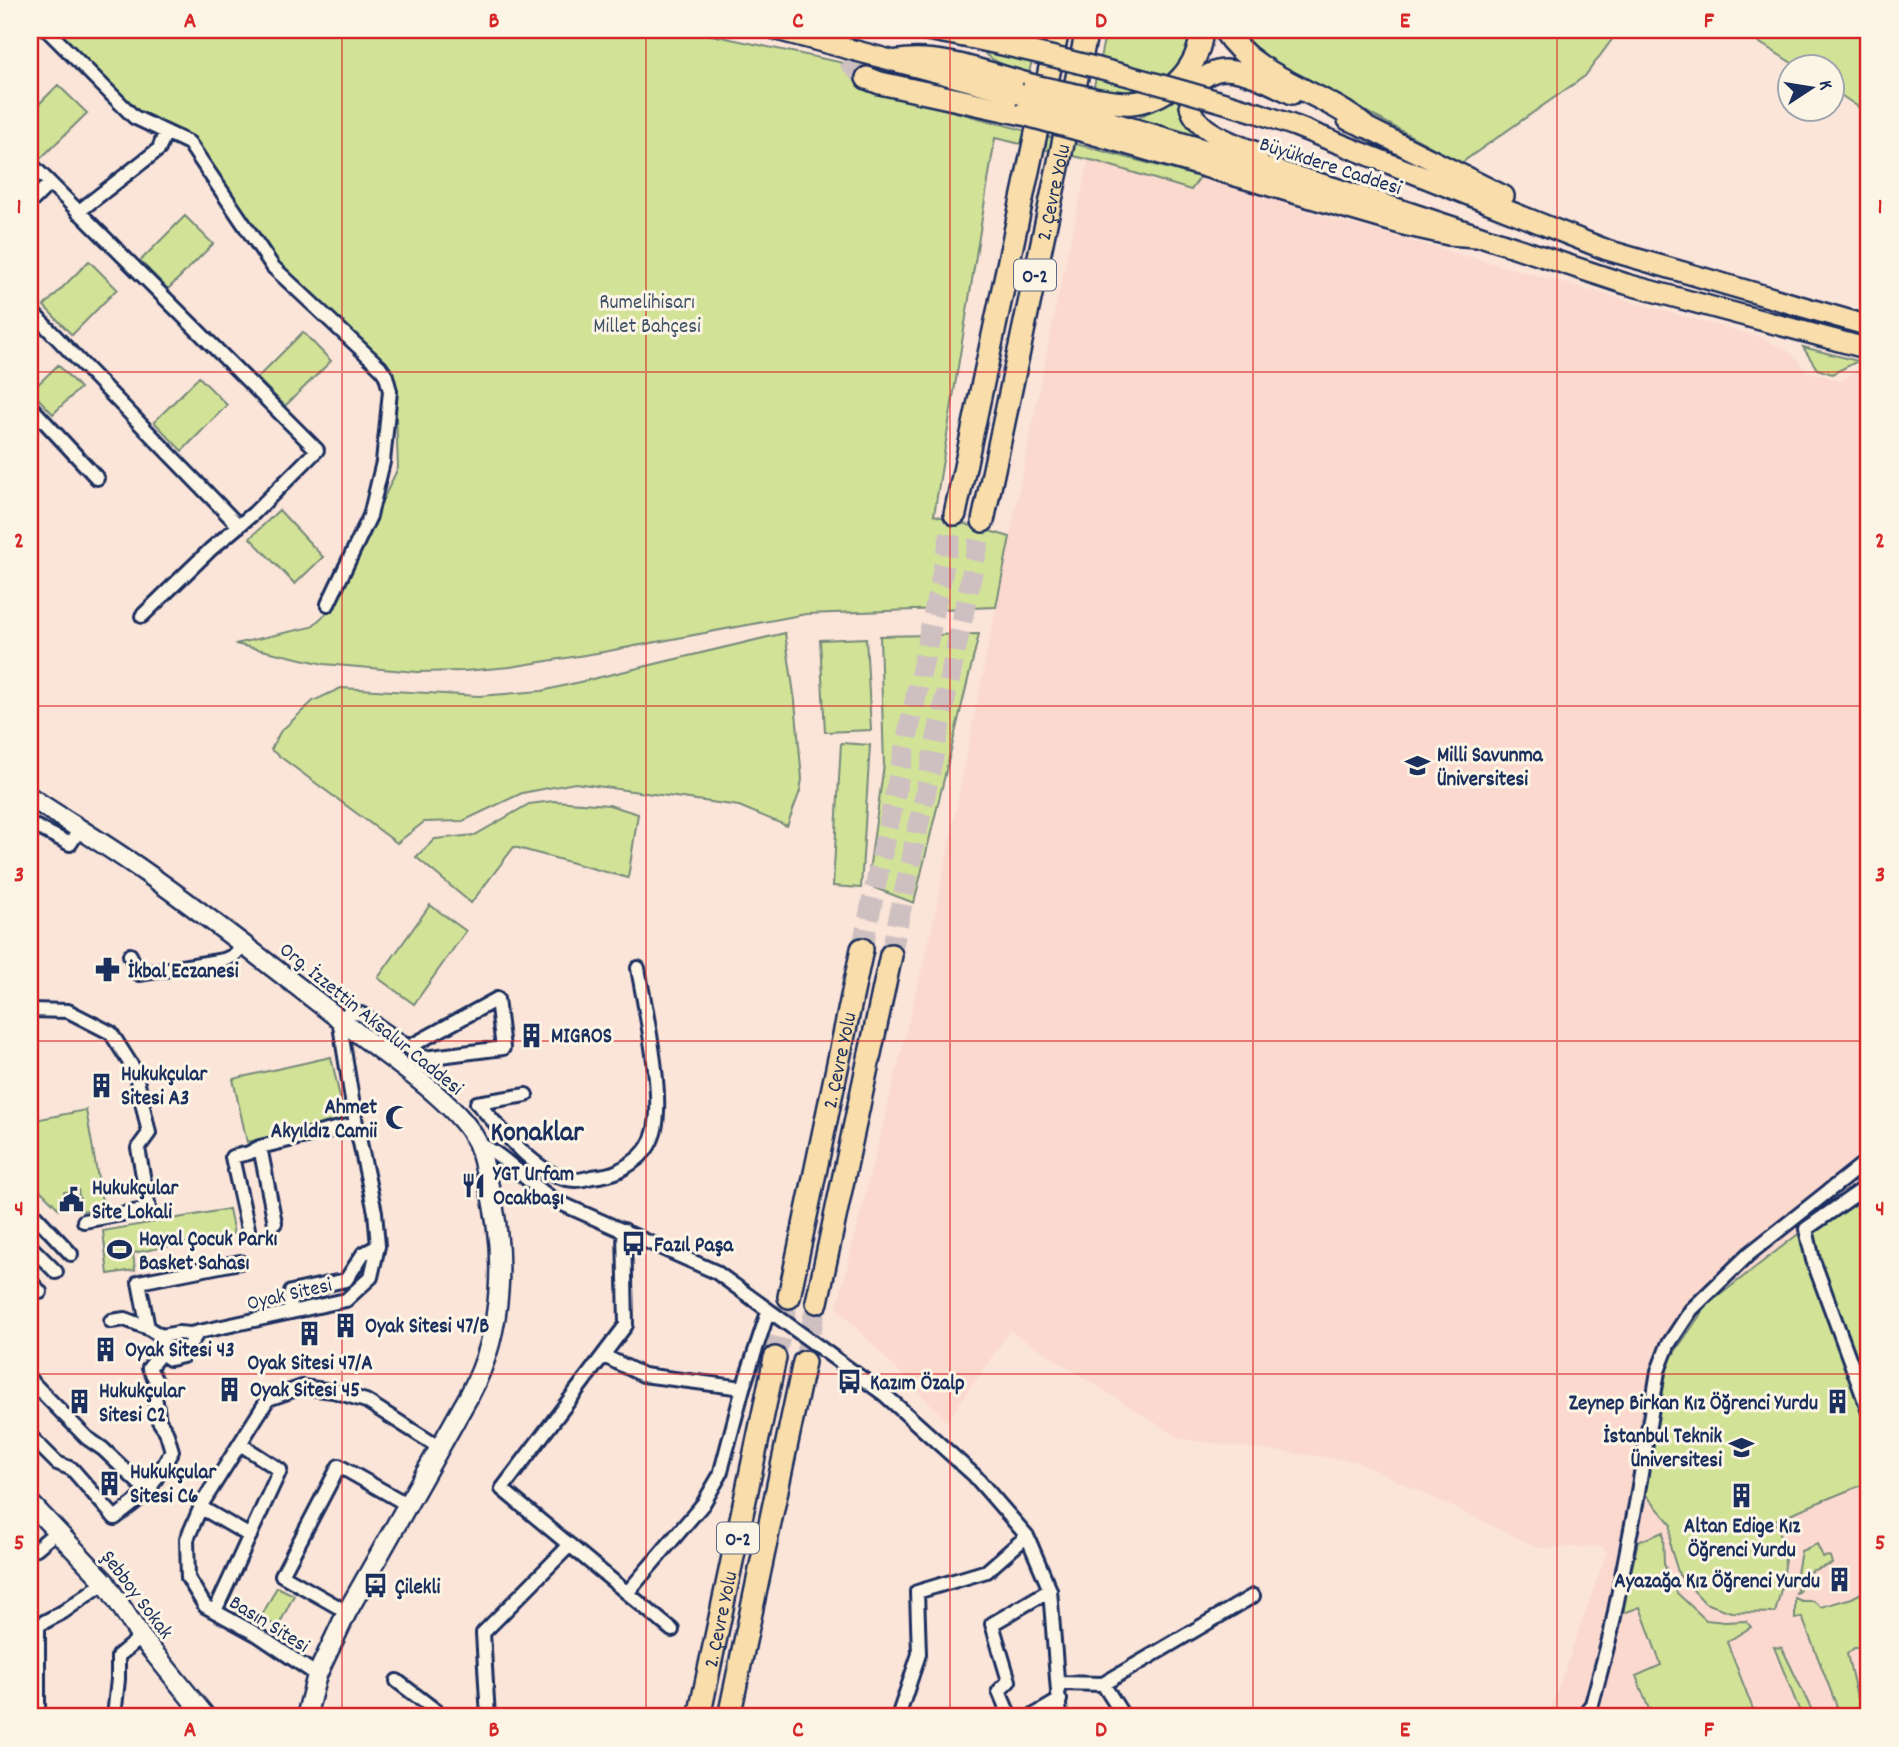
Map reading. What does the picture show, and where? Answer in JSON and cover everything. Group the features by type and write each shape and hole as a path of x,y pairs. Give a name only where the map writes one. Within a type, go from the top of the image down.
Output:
{"highway":[{"name":"2. Çevre Yolu","path":"955,514 1058,30"},
{"name":"2. Çevre Yolu","path":"983,521 1087,30"},
{"path":"867,78 880,83 1026,98 1095,117 1166,91 1189,70 1199,47 1202,30"},
{"path":"1224,30 1249,58 1345,111 1364,126"},
{"path":"898,61 921,58 945,62 1026,98 1095,117 1404,224 1449,234 1477,236"},
{"name":"2. Çevre Yolu","path":"789,1297 862,949"},
{"name":"2. Çevre Yolu","path":"817,1302 891,955"},
{"name":"2. Çevre Yolu","path":"699,1717 775,1358"},
{"name":"2. Çevre Yolu","path":"729,1717 804,1362"}],"main road":[{"path":"777,30 898,61"},
{"name":"Büyükdere Caddesi","path":"927,30 1026,49 1118,72 1258,113 1295,125 1560,232 1653,265 1869,326"},
{"path":"1332,187 1307,170 1227,141 1207,130 1196,121 1191,109 1194,87 1216,71 1240,73 1364,126 1536,212 1560,232"},
{"name":"Büyükdere Caddesi","path":"1095,117 1332,187 1626,284 1869,349"},
{"name":"Org. İzzettin Aksalur Caddesi","path":"30,798 144,871 244,945 415,1078 455,1114 477,1143 493,1198 497,1242 498,1304 486,1357 477,1381 347,1612 317,1675 306,1717"},
{"name":"Şebboy Sokak","path":"30,1503 104,1582 141,1637 206,1717"}],"street":[{"path":"47,30 134,117 189,143 272,267 380,367 386,376 390,391 383,462 370,516 328,604"},
{"path":"78,212 159,149 166,133"},
{"path":"30,163 317,450 142,616"},
{"path":"30,202 50,183"},
{"path":"30,310 239,526"},
{"path":"30,405 97,478"},
{"path":"37,827 70,844 79,830"},
{"path":"130,955 139,974 224,960 233,956 244,945"},
{"path":"526,1095 477,1103 534,1162 557,1176 575,1180 613,1174 634,1163 645,1153 654,1133 657,1107 650,1037 638,968"},
{"path":"339,1019 350,1013 361,1014 424,1058 503,1048 497,999 409,1047"},
{"path":"30,1010 68,1011 111,1033 135,1071 149,1133 138,1147 149,1209 84,1221"},
{"name":"Oyak Sitesi","path":"161,1336 178,1332 198,1332 346,1300 371,1276 378,1246 375,1212 356,1124 339,1019"},
{"path":"248,1229 232,1157 260,1147 356,1124"},
{"path":"477,1143 491,1149 544,1194 716,1272 885,1395 974,1475 1027,1536 1050,1590 1060,1717"},
{"path":"260,1147 275,1223"},
{"path":"1583,1717 1592,1704 1611,1632 1658,1371 1668,1345 1691,1310 1749,1254 1869,1159"},
{"path":"1869,1185 1806,1229 1813,1260 1869,1412"},
{"path":"30,1210 71,1254"},
{"path":"624,1230 626,1325 502,1489 672,1630"},
{"path":"30,1246 55,1272"},
{"path":"290,1312 290,1292 346,1280 363,1254 378,1246"},
{"path":"148,1328 139,1282 240,1262"},
{"path":"30,1282 40,1292"},
{"path":"627,1593 703,1504 720,1475 743,1388 768,1312"},
{"path":"30,1315 30,1322"},
{"path":"30,1436 57,1462 72,1469 115,1518 148,1492 172,1451 166,1431 159,1420 154,1390 156,1381 143,1370 161,1353 161,1336 125,1319 111,1321"},
{"path":"161,1353 170,1359 183,1356 198,1332"},
{"path":"604,1356 643,1375 743,1388"},
{"path":"30,1380 87,1438 103,1449 148,1492"},
{"name":"Basın Sitesi","path":"317,1675 258,1635 205,1606 188,1578 187,1539 201,1507 268,1399 302,1387 333,1391 366,1401 440,1448"},
{"path":"215,1611 280,1470 240,1444"},
{"path":"347,1612 282,1575 339,1466 408,1505"},
{"path":"201,1507 250,1536"},
{"path":"30,1550 37,1548 57,1531"},
{"path":"898,1717 919,1654 917,1592 987,1571 1027,1536"},
{"path":"488,1717 483,1633 570,1545"},
{"path":"38,1717 34,1628 63,1612 104,1582"},
{"path":"1010,1717 999,1692 1009,1681 992,1625 1050,1590"},
{"path":"1059,1683 1103,1684 1253,1596"},
{"path":"114,1717 118,1656 141,1637"},
{"path":"397,1681 444,1717"},
{"path":"1103,1684 1124,1717"},
{"path":"1031,1717 1060,1700"}],"shaded area":[{"name":"Milli Savunma Üniversitesi","path":"1093,140 1202,171 1322,216 1759,337 1785,349 1806,371 1841,381 1860,368 1869,368 1869,1717 1548,1717 1607,1552 1602,1546 1539,1548 1356,1461 1181,1439 1010,1331 947,1421 837,1308 933,924 1055,311"}],"green space":[{"name":"Rumelihisarı Millet Bahçesi","path":"53,30 688,30 881,71 1005,102 865,88 1200,177 1191,190 1095,161 995,138 934,515 1010,537 996,607 806,614 603,652 510,667 464,671 417,672 324,664 235,644 311,627 330,610 398,468 395,383 392,374 272,262 190,138 137,115"},
{"path":"966,30 1039,30 1029,73 992,59 979,48"},
{"path":"1106,30 1195,30 1181,69 1140,94 1093,91"},
{"path":"1239,30 1619,30 1585,76 1461,163 1263,56"},
{"path":"1739,30 1869,30 1869,114 1846,99 1846,52 1776,53"},
{"path":"58,85 87,113 41,158 30,147 30,113"},
{"path":"1177,95 1186,120 1203,140 1137,119"},
{"path":"185,216 213,244 168,289 140,261"},
{"path":"89,261 117,289 72,335 44,306"},
{"path":"303,332 331,361 285,406 257,378"},
{"path":"1803,347 1858,361 1832,374 1817,369"},
{"path":"58,365 80,388 53,414 31,391"},
{"path":"199,377 227,405 182,451 154,422"},
{"path":"279,510 323,557 295,584 250,538"},
{"path":"785,633 802,779 787,826 739,806 575,783 522,793 463,821 424,822 397,843 271,750 280,732 313,701 341,688 479,696 542,691"},
{"path":"979,634 914,903 867,885 884,765 880,636"},
{"path":"866,638 871,730 825,732 820,640"},
{"path":"841,743 870,745 861,888 833,886"},
{"path":"554,801 609,805 638,814 628,878 514,847 471,903 416,857 435,839 475,835 529,804"},
{"path":"430,905 466,931 414,1004 378,978"},
{"path":"331,1057 345,1120 247,1142 233,1079"},
{"path":"86,1110 103,1207 82,1211 78,1190 64,1192 66,1206 59,1209 30,1180 30,1121"},
{"path":"1869,1179 1869,1482 1775,1520 1783,1545 1785,1566 1775,1613 1731,1612 1705,1603 1679,1575 1670,1546 1671,1524 1645,1494 1668,1362 1707,1305"},
{"path":"229,1209 234,1234 133,1253 135,1270 108,1274 103,1231"},
{"path":"1663,1532 1664,1564 1677,1593 1706,1620 1746,1621 1751,1627 1727,1642 1756,1717 1652,1717 1636,1676 1661,1665 1640,1607 1621,1614 1638,1542"},
{"path":"1817,1544 1823,1557 1830,1556 1832,1564 1811,1571 1811,1576 1802,1583 1796,1593 1801,1576 1797,1573 1801,1551"},
{"path":"277,1587 294,1595 278,1627 261,1617"},
{"path":"1869,1589 1869,1656 1865,1648 1854,1648 1847,1654 1857,1697 1869,1707 1869,1717 1841,1717 1802,1617 1795,1619 1795,1598 1813,1601 1821,1607 1852,1598"},
{"path":"1774,1647 1782,1648 1815,1717 1802,1717"}],"tunnel":[{"path":"840,30 847,58 867,78"},
{"path":"862,949 955,514"},
{"path":"891,955 983,521"},
{"path":"775,1358 789,1297"},
{"path":"804,1362 817,1302"}],"place":[{"name":"Milli Savunma Üniversitesi","path":"1417,766"},
{"name":"İkbal Eczanesi","path":"108,970"},
{"name":"MIGROS","path":"531,1035"},
{"name":"Hukukçular Sitesi A3","path":"101,1085"},
{"name":"Ahmet Akyıldız Camii","path":"397,1118"},
{"name":"YGT Urfam Ocakbaşı","path":"473,1185"},
{"name":"Hukukçular Site Lokali","path":"72,1199"},
{"name":"Fazıl Paşa","path":"634,1244"},
{"name":"Hayal Çocuk Parkı Basket Sahası","path":"119,1250"},
{"name":"Oyak Sitesi 47/B","path":"345,1325"},
{"name":"Oyak Sitesi 47/A","path":"310,1333"},
{"name":"Oyak Sitesi 43","path":"105,1349"},
{"name":"Kazım Özalp","path":"850,1382"},
{"name":"Oyak Sitesi 45","path":"230,1389"},
{"name":"Hukukçular Sitesi C2","path":"79,1402"},
{"name":"Zeynep Birkan Kız Öğrenci Yurdu","path":"1838,1402"},
{"name":"İstanbul Teknik Üniversitesi","path":"1742,1447"},
{"name":"Hukukçular Sitesi C6","path":"110,1483"},
{"name":"Altan Edige Kız Öğrenci Yurdu","path":"1742,1496"},
{"name":"Ayazağa Kız Öğrenci Yurdu","path":"1840,1580"},
{"name":"Çilekli","path":"375,1586"}],"district":[{"name":"Konaklar","path":"537,1130"}]}
